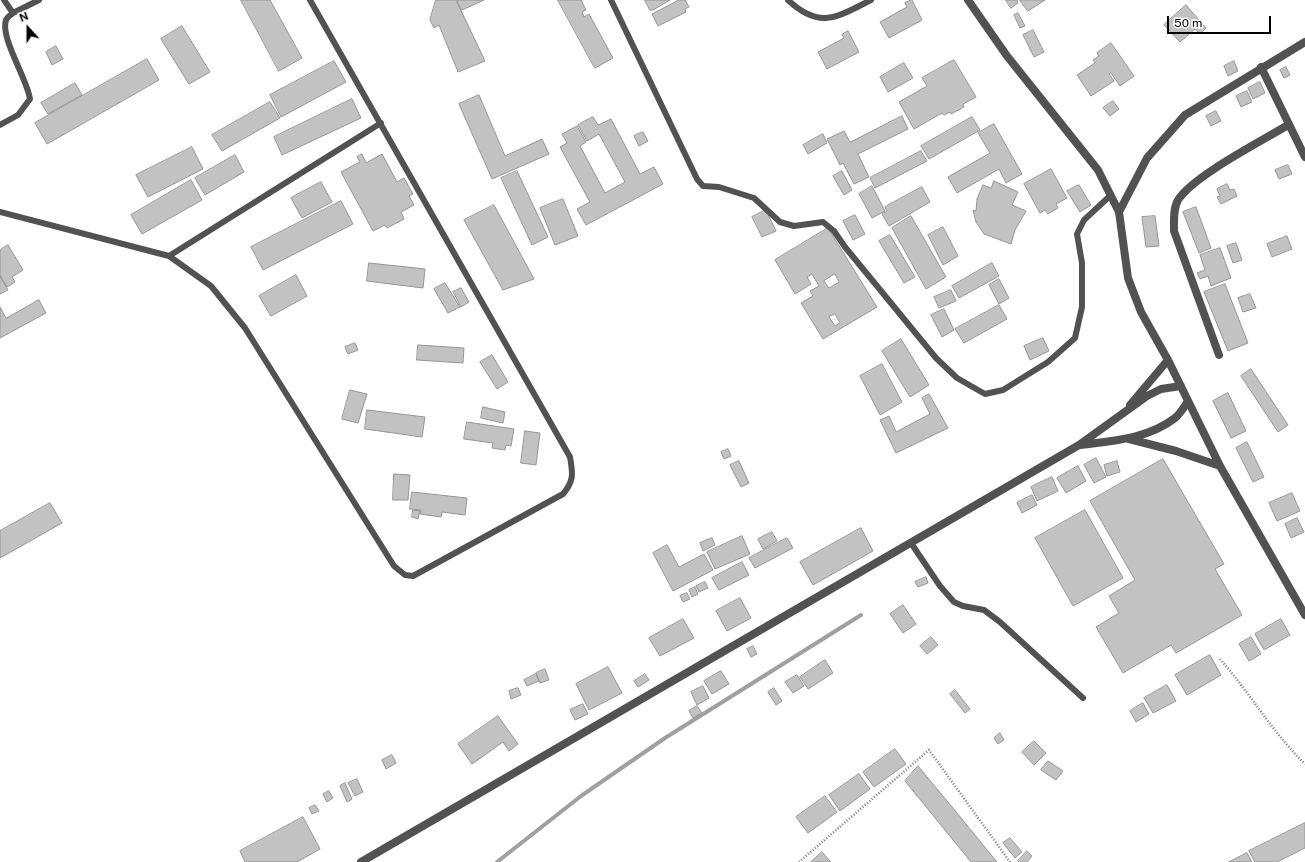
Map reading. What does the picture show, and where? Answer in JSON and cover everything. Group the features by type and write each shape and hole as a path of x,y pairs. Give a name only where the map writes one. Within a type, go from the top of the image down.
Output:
{"street":[{"path":"968,0 1007,56 1098,170 1119,212 1128,278 1141,312 1168,360 1220,466 1305,615"},
{"path":"1119,212 1146,158 1185,115 1305,42"},
{"path":"1262,67 1288,125 1305,157"},
{"path":"1219,354 1174,231 1174,216 1178,200 1204,176 1288,125"},
{"path":"1125,412 1157,370 1168,360"},
{"path":"361,862 1079,445 1147,396 1161,389 1181,386"},
{"path":"1079,445 1128,438 1146,433 1176,418 1188,401"},
{"path":"1128,438 1176,451 1220,466"}],"lane":[{"path":"4,0 13,13"},
{"path":"0,125 18,114 30,99 28,88 5,41 3,30 6,20 13,13 39,0"},
{"path":"0,212 169,256 211,286 241,323 394,566 405,575 413,576 563,494 571,484 572,472 570,457 310,0"},
{"path":"611,0 697,179 703,186 719,187 754,198 780,222 794,226 823,222 834,231 936,358 957,378 985,394 1003,390 1048,362 1075,338 1082,307 1082,263 1077,234 1084,220 1111,195"},
{"path":"788,0 798,10 815,18 835,18 871,0"},
{"path":"169,256 381,123"},
{"path":"911,543 940,586 954,602 963,606 984,610 1000,622 1083,698"}],"path":[{"path":"1220,660 1243,686 1275,731 1305,764"},
{"path":"799,862 930,750 1009,862"}],"building":[{"path":"241,0 270,0 302,58 279,71"},
{"path":"436,0 456,0 485,61 458,72 439,25 434,28 430,20"},
{"path":"457,0 484,0 462,10"},
{"path":"558,0 581,0 586,10 582,12 584,17 589,14 613,58 595,68"},
{"path":"645,0 670,0 653,10 650,10"},
{"path":"677,0 685,0 689,7 685,9 686,12 658,26 652,14"},
{"path":"912,0 922,20 889,38 880,22 907,7 905,3"},
{"path":"1006,0 1017,0 1018,3 1011,8"},
{"path":"1020,0 1045,0 1028,11"},
{"path":"1186,5 1206,28 1200,34 1195,29 1180,42 1164,25"},
{"path":"1018,13 1025,26 1020,28 1014,15"},
{"path":"182,26 210,72 189,84 161,39"},
{"path":"1033,30 1044,52 1034,57 1023,35"},
{"path":"848,31 859,52 827,69 818,52 844,38 842,35"},
{"path":"1111,43 1134,76 1120,86 1111,73 1109,74 1114,81 1091,96 1077,75 1095,63 1093,60 1099,56 1097,53"},
{"path":"56,46 63,59 52,65 46,52"},
{"path":"147,59 159,80 47,144 35,123"},
{"path":"954,60 976,97 963,104 964,107 951,114 950,112 944,115 942,113 914,129 899,102 927,86 922,78"},
{"path":"334,61 346,82 281,117 270,95"},
{"path":"1234,61 1238,71 1228,76 1224,66"},
{"path":"904,63 913,78 888,92 880,77"},
{"path":"1286,67 1290,75 1284,78 1280,70"},
{"path":"1260,82 1265,93 1253,99 1248,88"},
{"path":"75,83 82,95 48,114 41,103"},
{"path":"1247,91 1252,102 1241,107 1236,96"},
{"path":"479,95 505,156 542,139 549,154 492,179 459,104"},
{"path":"352,99 361,118 282,155 274,137"},
{"path":"1113,101 1119,109 1110,116 1103,108"},
{"path":"270,102 280,118 222,151 212,135"},
{"path":"1216,111 1221,121 1211,126 1206,116"},
{"path":"902,116 908,129 858,154 869,177 854,184 843,163 840,165 827,139 844,131 850,142"},
{"path":"593,117 598,125 611,119 640,174 654,167 663,184 586,225 577,209 590,202 560,147 567,143 562,134 577,126 586,142 580,146 605,193 625,182 599,134 587,141 578,125"},
{"path":"972,117 980,130 929,159 921,146"},
{"path":"994,124 1022,174 1006,183 999,169 957,193 948,177 990,153 978,133"},
{"path":"643,132 648,141 639,146 634,136"},
{"path":"823,134 827,143 808,154 803,145"},
{"path":"192,147 203,169 148,197 136,175"},
{"path":"921,151 927,161 875,188 870,178"},
{"path":"362,154 366,163 382,154 397,182 404,178 413,194 409,196 414,205 401,212 404,219 387,228 385,225 373,231 341,172 360,162 357,157"},
{"path":"235,155 244,172 205,195 195,178"},
{"path":"1288,165 1292,174 1279,179 1275,170"},
{"path":"1051,169 1067,198 1056,204 1058,208 1048,214 1045,210 1040,213 1024,184"},
{"path":"517,171 548,237 532,245 501,178"},
{"path":"842,171 852,190 844,195 833,176"},
{"path":"191,180 202,200 142,234 131,215"},
{"path":"994,181 1018,192 1012,205 1026,211 1015,230 1011,244 984,234 976,222 973,210 976,211 977,199 983,185 991,188"},
{"path":"321,182 332,202 302,218 291,198"},
{"path":"1227,184 1230,190 1234,189 1237,196 1221,204 1217,197 1220,196 1217,189"},
{"path":"1079,185 1091,205 1080,212 1067,191"},
{"path":"872,186 885,211 872,218 859,194"},
{"path":"922,187 930,202 889,226 882,214 887,211 885,207"},
{"path":"563,199 578,236 555,245 540,208"},
{"path":"341,201 353,224 263,270 251,247"},
{"path":"494,205 534,279 503,290 464,220"},
{"path":"1196,207 1211,248 1199,253 1183,212"},
{"path":"766,210 776,231 762,237 752,217"},
{"path":"855,215 865,234 853,240 843,221"},
{"path":"911,216 946,277 926,289 892,228"},
{"path":"1155,216 1159,246 1146,247 1142,217"},
{"path":"943,227 958,256 943,265 928,235"},
{"path":"828,228 877,307 823,339 801,303 813,296 810,291 819,286 812,274 807,277 811,284 795,294 775,260","holes":["835,274 839,282 829,288 824,281","835,314 840,323 835,326 829,317"]},
{"path":"890,235 915,277 904,283 879,241"},
{"path":"1287,236 1292,249 1272,257 1267,244"},
{"path":"1236,243 1242,260 1233,263 1227,246"},
{"path":"8,245 23,270 12,277 15,282 7,287 0,275 0,250"},
{"path":"1220,248 1231,278 1211,286 1208,276 1200,279 1197,273 1205,270 1200,255"},
{"path":"369,263 425,269 423,288 367,281"},
{"path":"992,263 999,276 959,298 952,286"},
{"path":"296,275 307,296 271,316 259,296"},
{"path":"0,276 8,290 0,294"},
{"path":"999,279 1009,298 999,304 989,285"},
{"path":"445,283 460,307 448,313 434,289"},
{"path":"1225,284 1248,343 1228,351 1204,292"},
{"path":"461,288 469,302 461,307 453,292"},
{"path":"951,290 956,301 939,308 934,297"},
{"path":"1250,294 1256,308 1243,312 1238,298"},
{"path":"39,300 46,313 0,338 0,307 6,318"},
{"path":"999,305 1007,319 964,343 955,329"},
{"path":"944,309 954,330 942,337 931,315"},
{"path":"1043,338 1049,351 1030,360 1024,346"},
{"path":"901,339 929,385 910,397 882,351"},
{"path":"355,343 358,350 348,354 345,347"},
{"path":"418,345 464,348 463,363 417,360"},
{"path":"492,355 508,382 497,389 480,362"},
{"path":"882,364 902,402 880,415 860,376"},
{"path":"1251,369 1288,425 1278,432 1241,376"},
{"path":"350,390 367,394 358,423 342,419"},
{"path":"1228,393 1246,431 1231,438 1213,401"},
{"path":"929,394 948,428 896,453 880,420 889,416 896,432 930,414 922,398"},
{"path":"483,407 505,412 503,423 481,418"},
{"path":"367,410 425,417 422,437 365,429"},
{"path":"467,422 514,429 511,446 506,445 505,450 492,448 493,443 464,439"},
{"path":"525,431 540,433 536,465 521,463"},
{"path":"1247,442 1264,477 1253,482 1236,448"},
{"path":"728,449 731,456 724,459 721,452"},
{"path":"1096,458 1106,477 1094,483 1084,465"},
{"path":"1163,459 1224,564 1215,569 1242,615 1176,653 1171,645 1123,673 1096,627 1119,613 1109,596 1135,580 1090,501"},
{"path":"739,461 749,483 741,487 730,465"},
{"path":"1117,461 1120,472 1107,476 1104,465"},
{"path":"1078,466 1086,481 1066,493 1057,478"},
{"path":"394,474 410,475 408,500 393,500"},
{"path":"1052,477 1058,491 1037,501 1031,487"},
{"path":"412,492 467,498 465,515 442,512 441,517 420,514 421,510 410,509"},
{"path":"1292,493 1300,511 1277,521 1269,503"},
{"path":"1032,495 1037,505 1022,513 1017,503"},
{"path":"50,503 62,523 0,558 0,531"},
{"path":"413,510 420,511 418,519 412,517"},
{"path":"1085,510 1123,578 1073,606 1035,538"},
{"path":"1297,518 1304,532 1291,538 1285,524"},
{"path":"861,528 873,551 813,585 800,562"},
{"path":"772,532 777,541 763,549 758,539"},
{"path":"742,536 750,554 715,569 707,552"},
{"path":"712,538 715,545 703,551 700,543"},
{"path":"787,538 793,548 755,568 749,558"},
{"path":"667,545 679,567 704,554 713,570 673,591 653,553"},
{"path":"742,562 749,575 719,590 712,578"},
{"path":"926,577 928,583 918,587 915,582"},
{"path":"705,582 708,588 699,592 696,586"},
{"path":"695,587 698,594 692,597 689,590"},
{"path":"687,593 690,599 683,602 680,596"},
{"path":"740,598 751,618 727,631 716,611"},
{"path":"903,605 916,624 903,633 890,614"},
{"path":"683,619 694,638 660,656 649,638"},
{"path":"1281,619 1290,635 1264,650 1255,634"},
{"path":"931,637 938,645 927,654 920,646"},
{"path":"1251,637 1261,654 1249,661 1239,644"},
{"path":"753,646 757,654 751,657 747,649"},
{"path":"1210,655 1221,675 1187,695 1175,675"},
{"path":"825,660 833,673 808,689 800,677"},
{"path":"608,667 622,693 589,710 576,684"},
{"path":"545,669 549,680 540,683 536,673"},
{"path":"721,671 729,684 712,694 704,681"},
{"path":"536,674 539,681 527,686 524,680"},
{"path":"645,674 649,680 638,687 634,681"},
{"path":"797,675 804,686 793,693 785,682"},
{"path":"1167,685 1176,701 1153,713 1144,698"},
{"path":"703,686 709,698 697,705 691,692"},
{"path":"518,688 521,695 511,699 509,691"},
{"path":"774,688 782,701 776,705 768,692"},
{"path":"955,690 970,709 965,713 950,694"},
{"path":"1143,703 1149,714 1136,722 1130,711"},
{"path":"583,704 588,714 575,720 570,710"},
{"path":"697,706 702,713 693,718 689,711"},
{"path":"498,716 518,744 509,751 503,742 472,764 458,744"},
{"path":"1000,733 1004,740 998,744 994,738"},
{"path":"1034,741 1046,753 1034,765 1022,752"},
{"path":"895,749 906,764 874,787 863,772"},
{"path":"392,755 396,763 386,769 382,760"},
{"path":"1048,761 1063,771 1056,780 1041,770"},
{"path":"918,766 997,862 971,862 905,781"},
{"path":"859,774 870,789 840,811 829,795"},
{"path":"357,779 363,792 355,796 348,783"},
{"path":"345,783 352,799 347,802 340,786"},
{"path":"329,791 333,798 327,802 323,794"},
{"path":"825,796 837,812 808,833 796,817"},
{"path":"315,805 319,811 312,814 309,808"},
{"path":"303,817 320,849 297,862 245,862 240,851"},
{"path":"1305,823 1305,848 1277,862 1255,862 1249,851"},
{"path":"1010,838 1022,852 1015,858 1003,843"},
{"path":"1027,851 1032,856 1027,862 1019,862 1018,861"},
{"path":"822,852 831,862 811,862"},
{"path":"1247,853 1252,862 1229,862"}],"waterway":[{"path":"497,862 581,796 665,738 861,615"}]}
